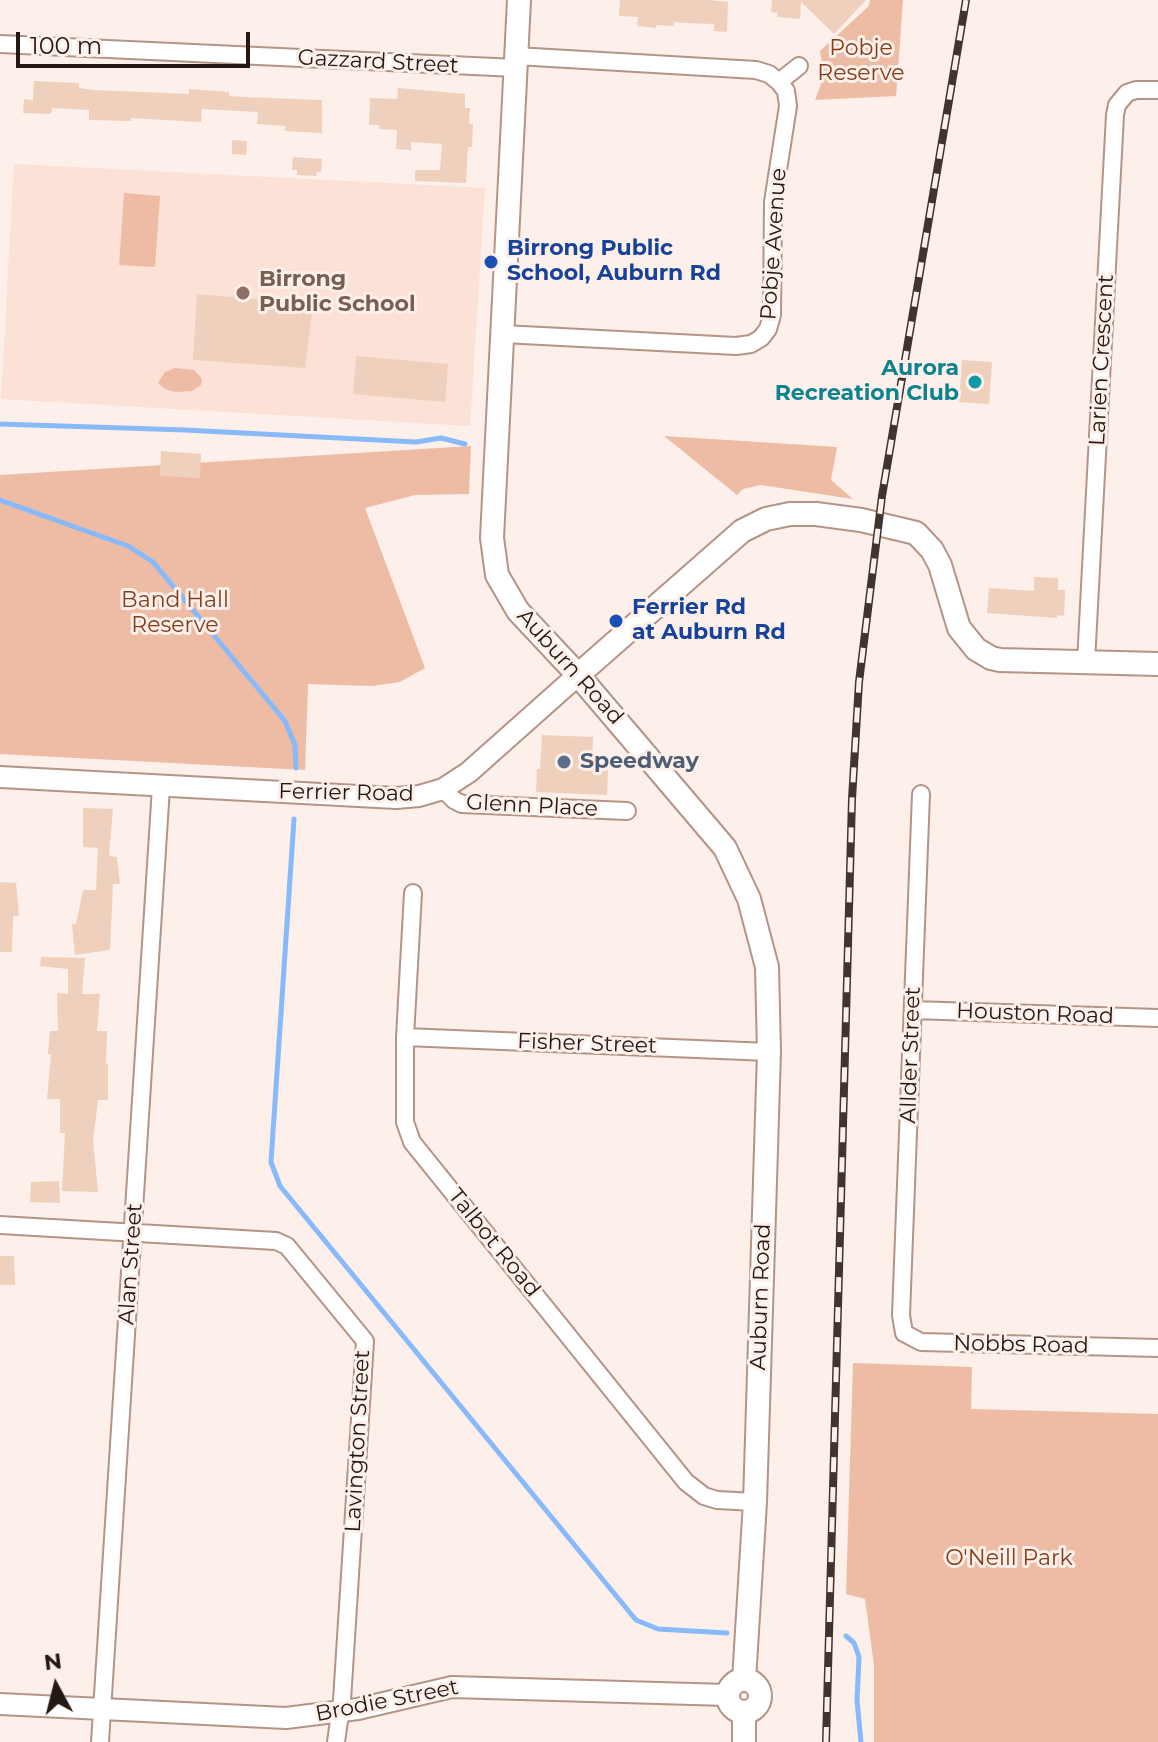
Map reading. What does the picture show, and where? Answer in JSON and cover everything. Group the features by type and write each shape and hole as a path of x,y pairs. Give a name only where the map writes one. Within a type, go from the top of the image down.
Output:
{"main road":[{"name":"Auburn Road","path":"519,0 492,538 497,575 518,611 578,675 717,837 741,877 757,920 767,967 769,1052 755,1502 744,1680"},
{"name":"Ferrier Road","path":"578,675 722,547 755,523 790,514 816,514 899,527 923,539 940,565 955,619 976,649 1000,660 1086,662"},
{"path":"1086,662 1158,664"},
{"path":"744,1680 755,1684 760,1694 754,1709 744,1713 730,1706 727,1695 731,1686 744,1680"},
{"path":"744,1713 744,1742"}],"street":[{"name":"Gazzard Street","path":"0,44 516,62"},
{"path":"516,62 756,70 769,74 779,82 799,66"},
{"name":"Pobje Avenue","path":"503,334 736,346 751,344 761,338 768,329 772,315 773,202 788,106 786,91 779,82"},
{"name":"Larien Crescent","path":"1086,662 1115,115 1117,105 1127,93 1158,90"},
{"name":"Ferrier Road","path":"0,777 396,798 419,796 443,789 469,772 578,675"},
{"name":"Alan Street","path":"100,1742 161,787"},
{"name":"Glenn Place","path":"443,789 462,804 627,811"},
{"name":"Allder Street","path":"901,1315 921,794"},
{"name":"Talbot Road","path":"413,893 405,1037 405,1122 412,1142 686,1482 704,1496 717,1500 755,1502"},
{"name":"Houston Road","path":"913,1010 1158,1018"},
{"name":"Fisher Street","path":"405,1037 769,1052"},
{"name":"Lavington Street","path":"0,1225 276,1241 287,1246 365,1341 336,1742"},
{"name":"Nobbs Road","path":"901,1315 904,1333 921,1342 1158,1348"},
{"name":"Brodie Street","path":"0,1704 261,1718 317,1716 452,1687 727,1695"}],"shaded area":[{"name":"Birrong Public School","path":"14,164 485,188 470,426 1,399"}],"green space":[{"name":"Pobje Reserve","path":"870,0 903,0 896,96 815,100 824,76 820,51 869,6"},
{"path":"124,193 160,196 155,267 119,265"},
{"path":"175,368 194,370 202,379 201,385 192,391 165,389 158,383 165,372"},
{"path":"664,436 837,447 831,480 853,499 761,485 743,489 737,495"},
{"name":"Band Hall Reserve","path":"471,446 469,494 415,495 365,508 425,668 400,682 372,686 308,684 305,770 0,754 0,475"},
{"name":"O'Neill Park","path":"853,1363 972,1367 971,1409 1158,1414 1158,1742 874,1742 874,1665 865,1599 846,1594"}],"building":[{"path":"620,0 728,2 727,32 714,31 714,24 674,22 674,26 656,25 656,28 637,26 638,17 619,16"},
{"path":"772,0 866,0 834,34 801,2 800,19 777,17 778,13 771,12"},
{"path":"34,81 79,83 79,88 94,90 189,94 189,89 229,92 229,96 322,100 322,133 285,131 285,126 257,124 258,112 202,109 201,122 131,118 131,121 89,120 89,110 52,108 51,114 23,113 24,99 33,100"},
{"path":"398,88 465,94 465,108 470,108 469,124 473,124 466,183 415,181 415,170 440,170 442,144 411,142 411,150 396,149 397,130 369,125 370,98 397,99"},
{"path":"232,140 247,141 246,155 232,154"},
{"path":"293,157 322,159 321,172 317,172 316,176 297,175 297,170 292,170"},
{"path":"197,294 313,304 305,368 193,360"},
{"path":"356,356 448,364 445,402 353,394"},
{"name":"Aurora Recreation Club","path":"962,360 992,362 989,404 959,402"},
{"path":"161,451 201,454 200,478 160,476"},
{"path":"1034,577 1058,578 1058,590 1065,590 1064,616 987,613 989,588 1034,591"},
{"name":"Speedway","path":"542,735 593,737 592,767 608,768 607,795 536,792"},
{"path":"83,808 113,809 109,856 117,857 120,884 113,884 110,950 75,955 72,924 76,924 83,890 96,890 98,848 83,847"},
{"path":"0,882 16,883 19,916 13,916 12,952 0,952"},
{"path":"41,957 85,958 82,994 100,994 97,1031 107,1031 108,1100 98,1100 93,1141 98,1192 62,1191 65,1133 60,1133 60,1099 47,1099 51,1054 48,1054 50,1031 58,1031 57,993 68,994 68,969 40,966"},
{"path":"59,1181 60,1203 30,1202 31,1182"},
{"path":"0,1256 14,1256 15,1285 0,1285"}],"waterway":[{"path":"0,424 416,442 441,438 465,444"},
{"path":"0,500 128,546 153,562 285,721 295,745 296,768"},
{"path":"294,819 271,1162 280,1186 636,1620 658,1629 727,1633"},
{"path":"846,1636 854,1643 859,1657 857,1700 861,1742"}],"railway":[{"path":"826,1742 852,799 859,682 882,496 966,0"}],"place":[{"name":"Birrong Public School, Auburn Rd","path":"491,262"},
{"name":"Birrong Public School","path":"243,293"},
{"name":"Aurora Recreation Club","path":"975,382"},
{"name":"Ferrier Rd at Auburn Rd","path":"616,621"},
{"name":"Speedway","path":"564,762"}]}
